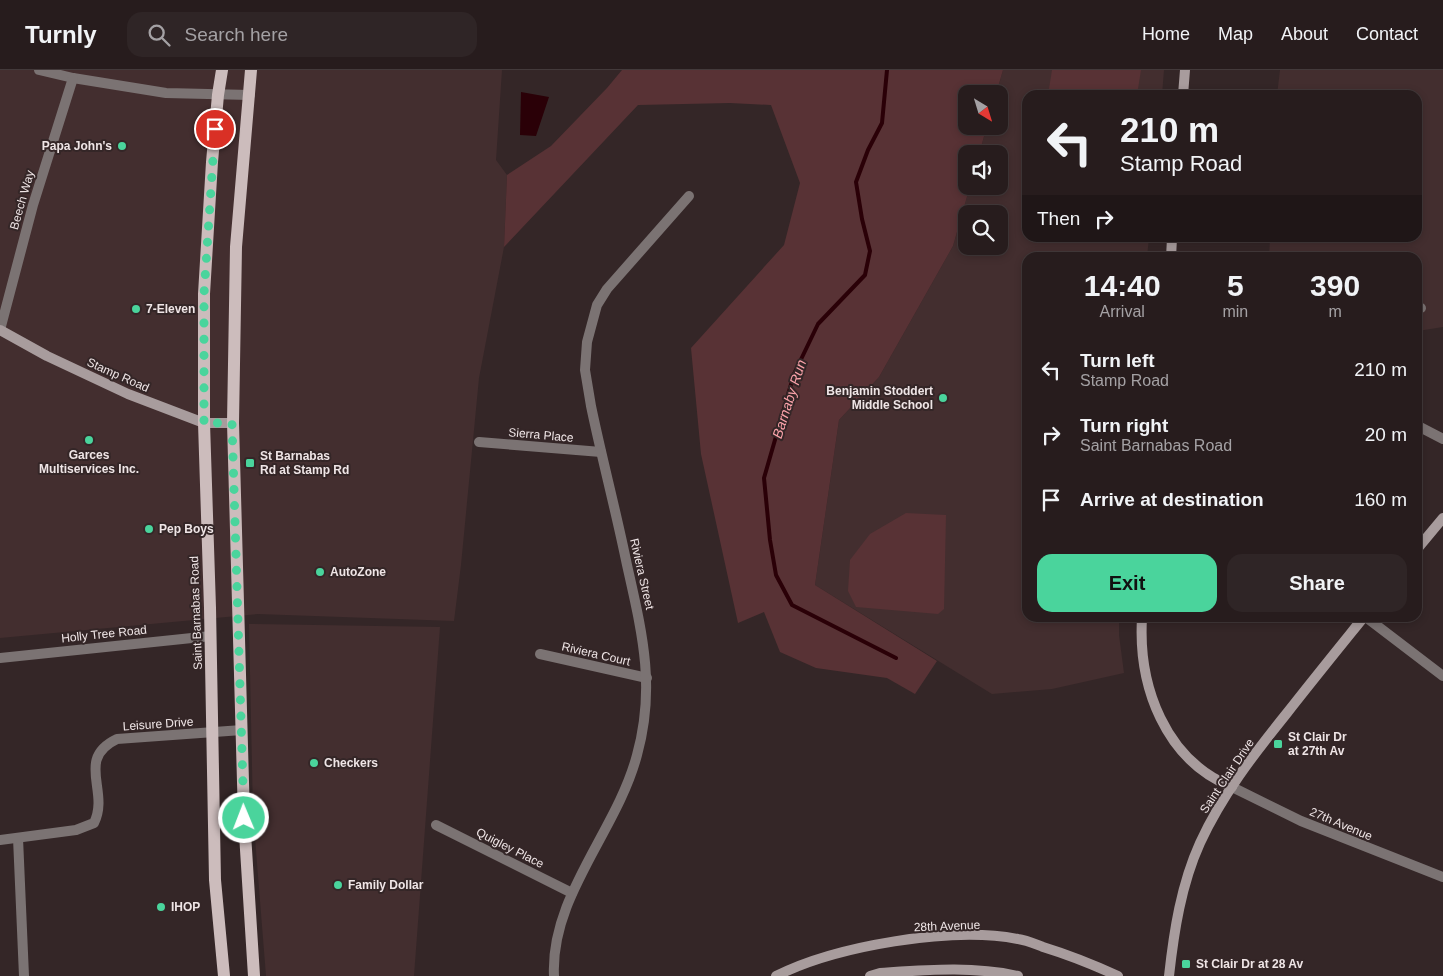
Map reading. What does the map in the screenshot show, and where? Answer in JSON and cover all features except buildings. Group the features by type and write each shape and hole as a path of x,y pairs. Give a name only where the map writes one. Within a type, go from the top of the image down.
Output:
{"main road":[{"name":"Saint Barnabas Road","path":"222,70 218,95 204,294 204,423 211,636 215,880 224,976"},
{"path":"251,70 236,247 232,423 247,878 254,976"}],"street":[{"path":"39,70 73,78 166,93 250,95"},
{"path":"1183,90 1185,70"},
{"name":"Beech Way","path":"0,330 35,198 73,78"},
{"name":"Riviera Street","path":"554,976 554,949 561,919 572,893 629,783 638,755 646,717 647,678 642,627 601,452 586,370 587,342 597,305 607,289 688,196"},
{"name":"Stamp Road","path":"0,330 47,356 128,394 204,423 232,423"},
{"path":"1422,428 1443,439"},
{"name":"Sierra Place","path":"479,442 601,452"},
{"path":"1422,543 1443,518"},
{"path":"1142,622 1144,673 1150,693 1170,735 1186,757 1205,773 1232,787"},
{"name":"Saint Clair Drive","path":"1168,976 1184,886 1200,844 1216,812 1258,750 1362,622"},
{"path":"1370,622 1443,676"},
{"name":"Holly Tree Road","path":"0,658 211,636"},
{"name":"Riviera Court","path":"540,654 647,678"},
{"name":"Leisure Drive","path":"0,840 76,830 94,823 98,809 95,760 99,752 107,744 117,739 242,730"},
{"name":"27th Avenue","path":"1232,787 1301,821 1443,878"},
{"name":"Quigley Place","path":"436,825 572,893"},
{"path":"18,838 24,976"},
{"name":"28th Avenue","path":"776,976 825,957 890,942 947,936 978,936 1018,939 1062,953 1118,976"},
{"path":"1161,976 1170,965"},
{"path":"870,976 880,973 948,969 984,970 1018,976"}],"shaded area":[{"path":"0,70 502,70 496,160 507,175 504,247 479,378 454,621 258,614 0,638"},
{"path":"622,70 1003,70 999,85 958,85 958,135 984,135 982,145 958,145 958,195 967,195 965,205 958,205 958,228 953,246 879,377 839,420 815,585 937,661 915,694 887,678 816,668 780,652 764,612 738,623 701,454 691,348 784,245 800,183 771,105 730,103 638,105 504,247 507,175 551,146"},
{"name":"Benjamin Stoddert Middle School","path":"1003,70 1164,70 1162,90 1022,90 1022,242 1149,242 1148,252 1022,252 1022,622 1119,622 1124,673 1052,689 992,694 815,585 839,420 879,377 953,246 958,228 958,255 1008,255 1008,205 965,205 967,195 1008,195 1008,145 982,145 984,135 1008,135 1008,85 999,85"},
{"path":"1052,70 1141,70 1138,90 1049,90"},
{"path":"1280,70 1443,70 1443,327 1422,330 1422,252 1269,252 1270,242 1422,242 1422,90 1278,90"},
{"path":"521,92 549,97 536,136 520,135"},
{"path":"906,513 946,515 944,609 938,614 856,607 848,591 850,560 870,534"},
{"path":"249,624 440,627 414,976 266,976 253,813"}],"waterway":[{"name":"Barnaby Run","path":"887,70 882,123 868,150 856,182 870,251 865,275 818,324 794,374 764,478 770,540 776,575 792,605 896,658"}],"place":[{"name":"Papa John's","path":"122,146"},
{"name":"7-Eleven","path":"136,309"},
{"name":"Benjamin Stoddert Middle School","path":"943,398"},
{"name":"Garces Multiservices Inc.","path":"89,440"},
{"name":"St Barnabas Rd at Stamp Rd","path":"250,463"},
{"name":"Pep Boys","path":"149,529"},
{"name":"AutoZone","path":"320,572"},
{"name":"St Clair Dr at 27th Av","path":"1278,744"},
{"name":"Checkers","path":"314,763"},
{"name":"Family Dollar","path":"338,885"},
{"name":"IHOP","path":"161,907"},
{"name":"St Clair Dr at 28 Av","path":"1186,964"}],"route":[{"path":"215,129 204,294 204,423 232,423 244,818"}]}
